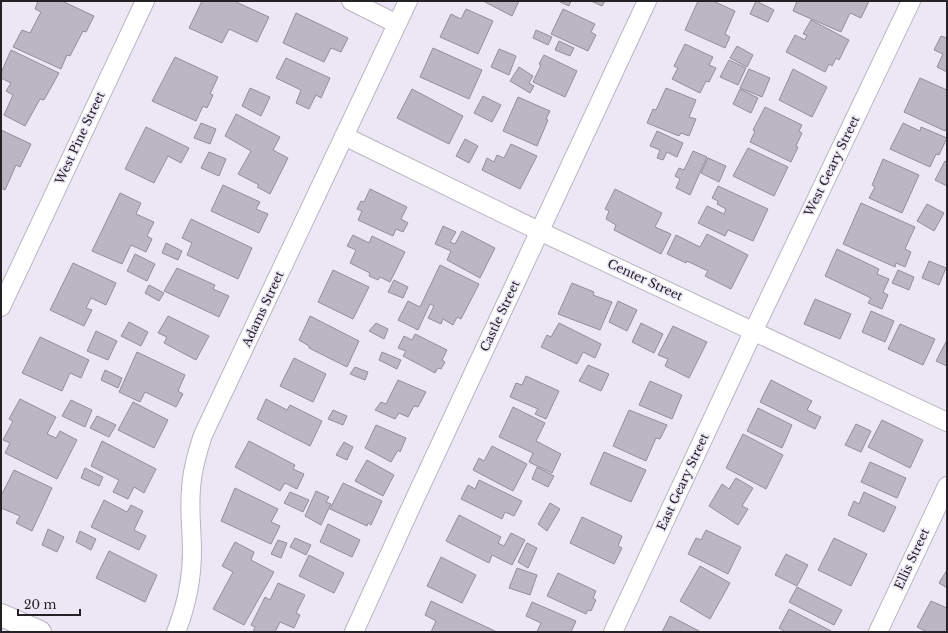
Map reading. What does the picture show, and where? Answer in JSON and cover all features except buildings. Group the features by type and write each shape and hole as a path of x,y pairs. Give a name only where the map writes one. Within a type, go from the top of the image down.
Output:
{"main road":[{"path":"1,615 40,632"}],"street":[{"name":"West Pine Street","path":"1,307 145,1"},
{"path":"351,1 397,24"},
{"name":"Adams Street","path":"176,632 183,612 190,581 192,552 191,489 195,460 203,435 408,1"},
{"name":"Castle Street","path":"354,632 539,230 648,1"},
{"name":"West Geary Street","path":"753,332 911,1"},
{"name":"Center Street","path":"344,136 753,332 947,422"},
{"name":"East Geary Street","path":"613,632 753,332"},
{"name":"Ellis Street","path":"878,632 947,486"}]}
